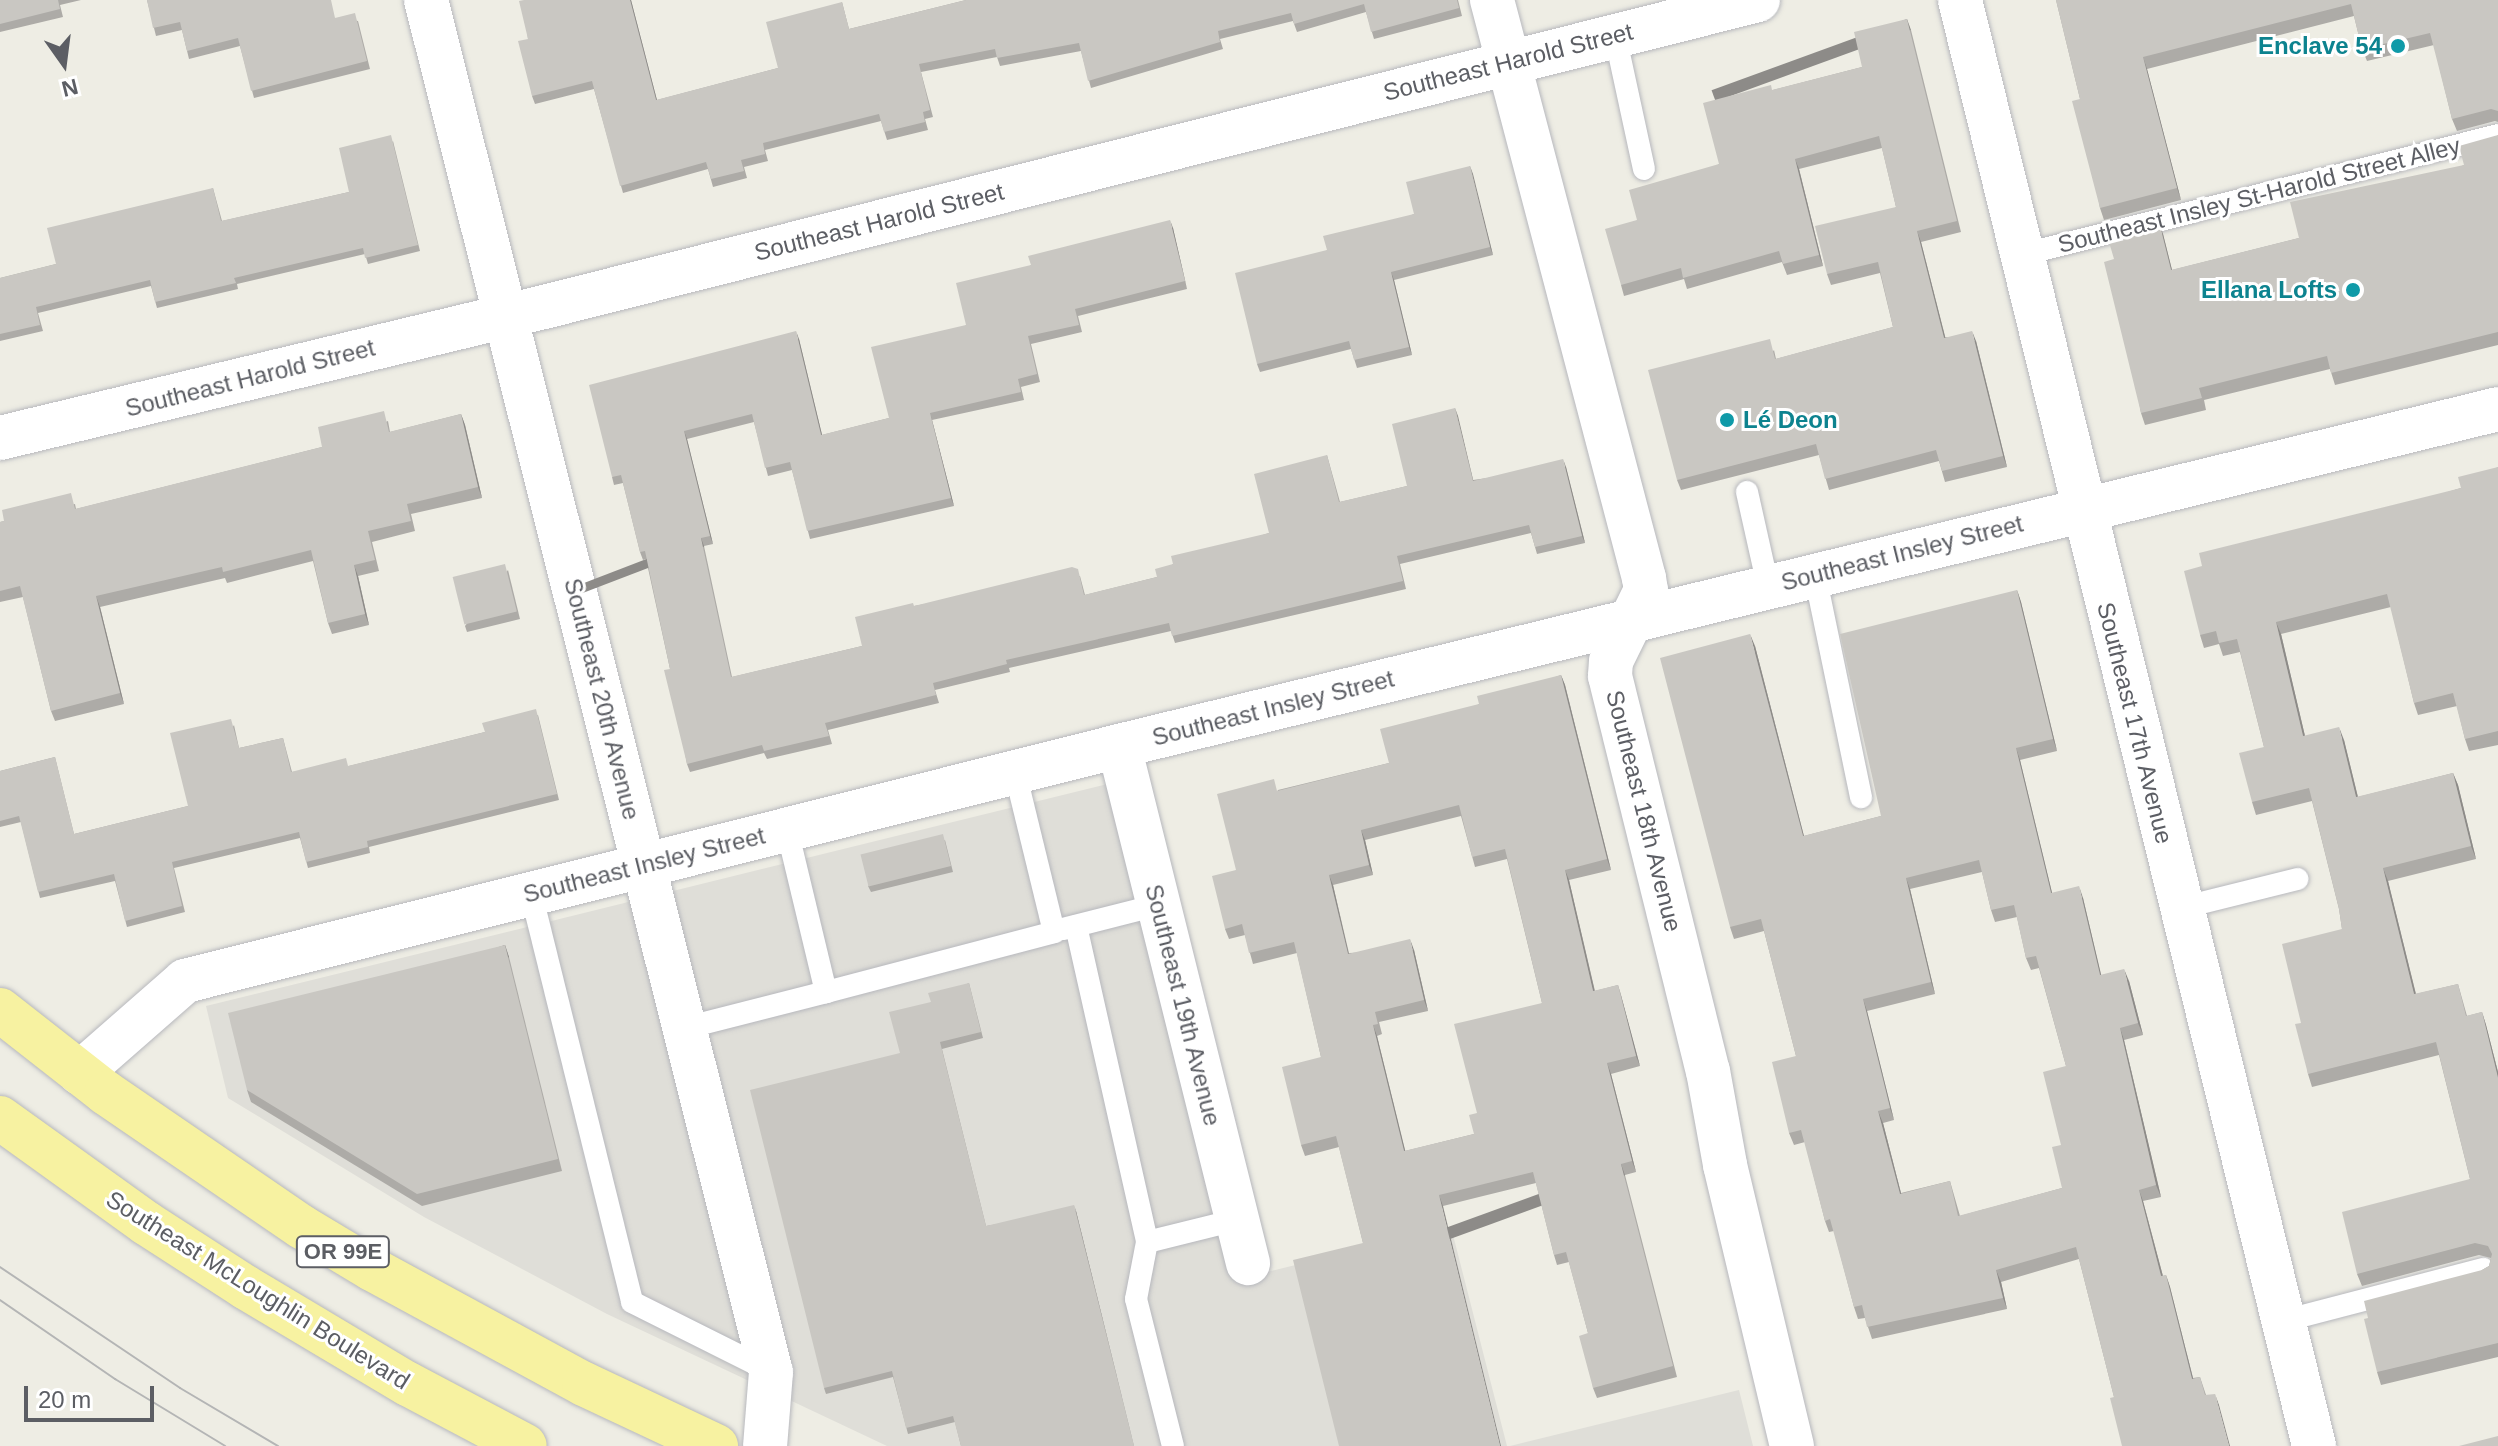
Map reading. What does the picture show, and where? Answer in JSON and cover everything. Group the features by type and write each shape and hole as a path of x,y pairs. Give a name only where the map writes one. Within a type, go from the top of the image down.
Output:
{"highway":[{"name":"OR 99E","path":"0,1010 80,1073 210,1165 372,1269 584,1384 716,1446"},
{"name":"Southeast McLoughlin Boulevard","path":"0,1118 146,1223 245,1287 408,1384 525,1446"}],"street":[{"name":"Southeast 20th Avenue","path":"426,0 771,1372 765,1446"},
{"name":"Southeast 18th Avenue","path":"1492,0 1644,578 1646,590 1611,661 1610,676 1708,1071 1725,1165 1792,1446"},
{"name":"Southeast Harold Street","path":"0,438 506,316 1758,0"},
{"name":"Southeast 17th Avenue","path":"1960,0 2314,1446"},
{"name":"Southeast Insley Street","path":"80,1073 185,981 1119,746 2082,508 2498,409"},
{"name":"Southeast 19th Avenue","path":"1119,746 1248,1263"}],"lane":[{"path":"1615,35 1644,169"},
{"name":"Southeast Insley St-Harold Street Alley","path":"2021,255 2498,135"},
{"path":"1747,492 1768,586"},
{"path":"1815,575 1861,797"},
{"path":"1015,772 1065,929 1147,1242 1136,1299 1173,1446"},
{"path":"787,829 826,992"},
{"path":"2181,908 2297,879"},
{"path":"531,893 632,1302 771,1372"},
{"path":"685,1028 1158,905"},
{"path":"1147,1242 1236,1220"},
{"path":"2283,1321 2483,1269"}],"shaded area":[{"path":"1132,778 1255,1275 1451,1227 1507,1446 887,1446 607,1314 424,1217 228,1098 206,1006"},
{"path":"1739,1390 1753,1446 1510,1446"}],"building":[{"path":"0,0 58,0 60,9 0,24"},
{"path":"147,0 331,0 335,18 355,13 367,61 251,91 238,38 187,51 180,22 153,28"},
{"path":"630,0 656,100 778,68 766,22 842,2 849,29 966,0 1457,0 1459,8 1371,32 1364,4 1294,24 1291,13 1218,31 1220,42 1088,81 1079,43 997,58 995,49 919,64 930,110 923,112 925,122 884,132 879,114 763,143 765,154 741,160 744,171 711,179 706,162 620,186 592,81 532,96 518,41 528,39 519,1"},
{"path":"2056,0 2498,0 2498,111 2491,109 2452,119 2430,33 2362,49 2351,4 2143,57 2177,188 2100,208 2072,101 2080,99"},
{"path":"1907,19 1957,221 1917,231 1944,338 1972,331 2003,456 1942,471 1936,450 1825,479 1816,444 1677,480 1648,370 1770,339 1775,359 1893,327 1878,262 1827,274 1815,226 1896,207 1879,136 1795,159 1819,255 1783,264 1779,251 1683,278 1681,268 1621,285 1605,229 1637,220 1629,190 1719,164 1703,103 1771,85 1772,90 1862,67 1854,32"},
{"path":"391,135 418,245 365,258 363,248 234,278 236,283 155,302 150,280 36,307 40,325 0,334 0,278 56,264 47,228 213,188 221,221 349,192 339,148"},
{"path":"2498,135 2498,332 2331,373 2327,356 2199,388 2202,398 2141,413 2104,262 2114,259 2107,235 2159,222 2171,270 2299,238 2290,202 2464,165 2459,146"},
{"path":"1470,166 1490,247 1391,272 1409,347 1354,360 1349,341 1257,364 1235,273 1327,250 1323,236 1414,214 1406,182"},
{"path":"1170,220 1185,281 1075,309 1079,325 1028,336 1037,374 1018,379 1021,392 930,413 951,498 807,531 790,462 765,468 752,414 684,431 710,536 701,538 731,677 862,646 855,617 913,603 914,606 1072,567 1078,569 1084,595 1157,577 1155,569 1173,564 1171,556 1269,533 1254,474 1327,455 1339,502 1407,486 1392,424 1455,408 1473,481 1563,459 1582,536 1535,547 1529,525 1397,556 1403,581 1172,636 1169,623 1006,660 1007,664 933,683 936,695 825,723 829,736 764,751 762,745 687,764 664,670 670,669 645,551 640,552 621,475 612,477 589,385 796,331 821,435 889,418 871,347 966,325 956,283 1031,265 1028,256"},
{"path":"384,411 389,432 461,414 478,487 407,504 411,521 368,531 375,560 354,565 365,614 328,623 311,550 223,572 222,567 96,596 120,693 51,711 20,586 0,591 2,510 71,493 75,509 322,447 318,427"},
{"path":"2498,467 2498,731 2465,739 2453,693 2414,703 2387,594 2276,622 2303,736 2339,727 2356,797 2453,773 2471,846 2383,868 2414,994 2458,984 2466,1016 2482,1012 2498,1078 2498,1343 2377,1372 2364,1319 2368,1318 2364,1301 2482,1270 2489,1266 2492,1254 2488,1246 2475,1243 2357,1274 2342,1212 2470,1179 2436,1042 2308,1074 2295,1024 2301,1023 2282,944 2342,929 2339,909 2309,788 2252,802 2239,753 2264,747 2237,639 2219,643 2216,631 2200,635 2184,571 2202,566 2199,553 2461,488 2458,477"},
{"path":"505,564 517,612 464,625 453,577"},
{"path":"2017,590 2053,739 2016,748 2051,893 2079,886 2100,975 2124,969 2138,1023 2120,1028 2156,1185 2139,1190 2161,1276 2166,1275 2192,1379 2200,1377 2205,1395 2215,1394 2229,1446 2122,1446 2110,1398 2114,1397 2076,1247 1996,1270 2003,1298 1867,1327 1862,1305 1854,1307 1830,1219 1825,1221 1801,1130 1789,1133 1772,1062 1796,1056 1761,919 1730,927 1660,658 1750,634 1803,836 1881,816 1840,634","holes":["1979,860 1991,910 2014,905 2026,958 2036,956 2066,1066 2043,1072 2061,1145 2052,1147 2062,1188 1958,1216 1950,1181 1900,1194 1878,1111 1890,1108 1863,999 1931,982 1906,878"]},
{"path":"1561,675 1607,859 1565,870 1593,991 1618,985 1636,1056 1607,1063 1632,1161 1621,1164 1673,1366 1593,1388 1579,1336 1588,1333 1566,1252 1554,1255 1533,1172 1439,1195 1500,1446 1339,1446 1293,1260 1363,1243 1336,1136 1301,1145 1282,1067 1321,1057 1294,942 1249,953 1242,924 1225,929 1212,876 1236,870 1217,794 1274,779 1277,791 1389,763 1380,729 1479,704 1477,696","holes":["1459,805 1472,857 1505,849 1542,1003 1454,1024 1477,1113 1469,1115 1474,1134 1404,1151 1373,1025 1378,1024 1375,1012 1424,1000 1410,939 1348,954 1329,875 1369,865 1361,830"]},
{"path":"536,709 557,794 367,841 368,847 306,862 299,832 172,862 182,906 125,921 114,874 38,892 19,816 0,821 0,771 55,757 74,834 188,806 170,733 231,719 239,748 283,738 291,772 346,758 348,766 485,732 482,723"},
{"path":"943,834 951,866 869,887 861,855"},
{"path":"505,945 558,1159 417,1194 247,1090 228,1013"},
{"path":"969,983 981,1032 940,1042 986,1226 1074,1205 1134,1446 961,1446 953,1416 906,1428 892,1371 824,1388 750,1090 900,1053 889,1012 931,1002 928,993"},
{"path":"2498,1436 2498,1446 2459,1446"}],"tram line":[{"path":"0,1267 180,1388 278,1446"},
{"path":"0,1300 115,1379 225,1446"}],"place":[{"name":"Enclave 54","path":"2398,46"},
{"name":"Ellana Lofts","path":"2353,290"},
{"name":"Lé Deon","path":"1727,420"}]}
